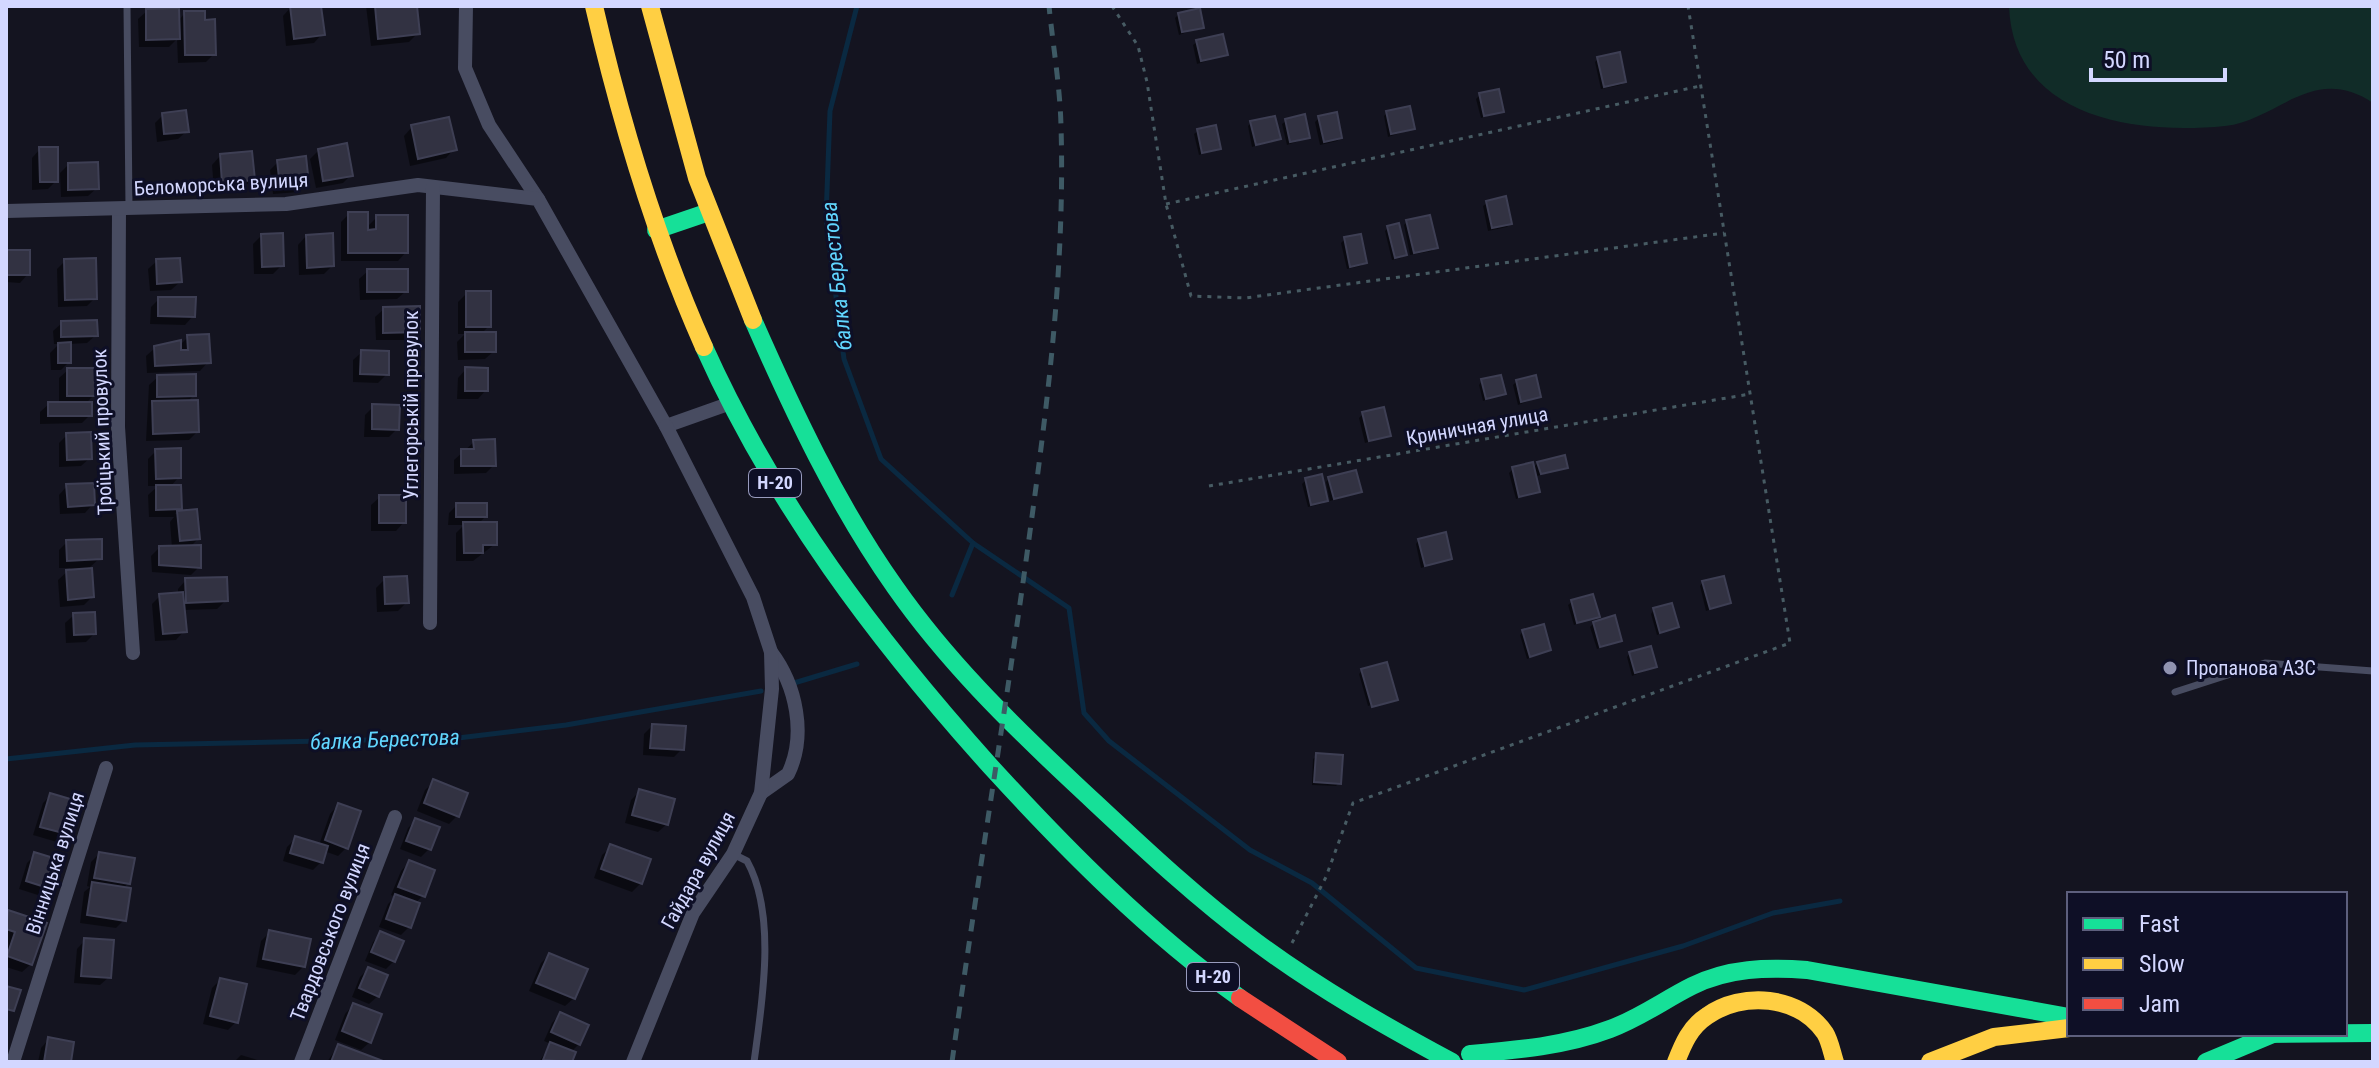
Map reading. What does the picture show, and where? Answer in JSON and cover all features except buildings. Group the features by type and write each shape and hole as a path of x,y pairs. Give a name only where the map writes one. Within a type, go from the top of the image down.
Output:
{"main road":[{"name":"Н-20","path":"594,6 618,108 656,230 688,313 731,403 785,501 839,584 906,671 1040,821 1185,956 1276,1023 1338,1062"},
{"name":"Н-20","path":"650,6 672,92 709,212 761,341 849,515 908,605 953,661 1039,751 1141,847 1283,961 1452,1062"},
{"path":"656,230 709,212"},
{"path":"1431,1051 1470,1054 1511,1051 1592,1035 1628,1022 1717,975 1770,968 1807,970 2067,1017"},
{"path":"1676,1062 1687,1032 1703,1018 1727,1004 1752,998 1778,999 1802,1008 1819,1025 1834,1052 1835,1062"},
{"path":"1930,1062 1994,1037 2067,1028"},
{"path":"2206,1062 2268,1036"},
{"path":"2347,1036 2368,1036"},
{"path":"1470,1054 1489,1062"}],"street":[{"path":"466,6 465,68 489,125 538,199 666,426 731,403"},
{"name":"Беломорська вулиця","path":"6,211 286,204 418,185 538,199"},
{"name":"Углегорськiй провулок","path":"430,623 433,187"},
{"name":"Троїцький провулок","path":"124,209 118,427 133,653"},
{"name":"Гайдара вулиця","path":"633,1062 693,913 733,854 761,793 772,689 771,652 753,597 666,426"},
{"path":"761,793 788,774 794,761 797,740 793,697 785,671 771,652"},
{"name":"Вінницька вулиця","path":"13,1062 106,768"},
{"name":"Твардовського вулиця","path":"301,1062 395,817"}],"lane":[{"path":"124,209 127,6"},
{"path":"2175,692 2265,663 2373,671"},
{"path":"733,854 747,861 763,904 763,1003 754,1062"}],"path":[{"path":"1112,6 1138,46 1147,82 1166,204 1191,296 1245,298 1724,233"},
{"path":"1283,961 1326,877 1353,803 1790,643 1688,6"},
{"path":"1166,204 1700,86"},
{"name":"Криничная улица","path":"1209,486 1750,394"}],"green space":[{"path":"2009,6 2373,6 2373,103 2352,92 2332,89 2296,97 2244,122 2225,126 2155,127 2119,122 2086,112 2056,96 2032,74 2016,44"}],"waterway":[{"path":"857,6 830,111 826,218 844,359 881,459 973,543 1069,608 1084,713 1109,741 1250,850 1312,883 1416,968 1524,990 1683,946 1773,913 1840,901"},
{"name":"балка Берестова","path":"952,595 973,543"},
{"name":"балка Берестова","path":"794,683 857,664"},
{"name":"балка Берестова","path":"6,759 135,745 458,738 566,725 761,691"}],"railway":[{"path":"952,1062 1022,591 1054,326 1062,176 1058,81 1049,6"}],"traffic: fast":[{"path":"656,230 709,212"},
{"path":"753,320 800,423 874,556 935,640 979,690 1118,824 1232,924 1328,991 1452,1062"},
{"path":"704,347 732,405 796,516 868,620 908,670 991,767 1079,859 1141,918 1240,998"},
{"path":"1470,1054 1576,1040 1632,1020 1706,980 1734,972 1763,969 1807,970 2067,1017"},
{"path":"2347,1033 2373,1033"},
{"path":"2206,1062 2268,1036"}],"traffic: slow":[{"path":"594,6 641,179 670,264 704,347"},
{"path":"650,6 697,178 753,320"},
{"path":"1676,1062 1688,1036 1701,1020 1721,1008 1753,1000 1785,1004 1814,1020 1827,1036 1835,1062"},
{"path":"1930,1062 1994,1037 2067,1028"}],"traffic: jam":[{"path":"1240,998 1338,1062"}],"place":[{"name":"Пропанова АЗС","path":"2170,668"}]}
